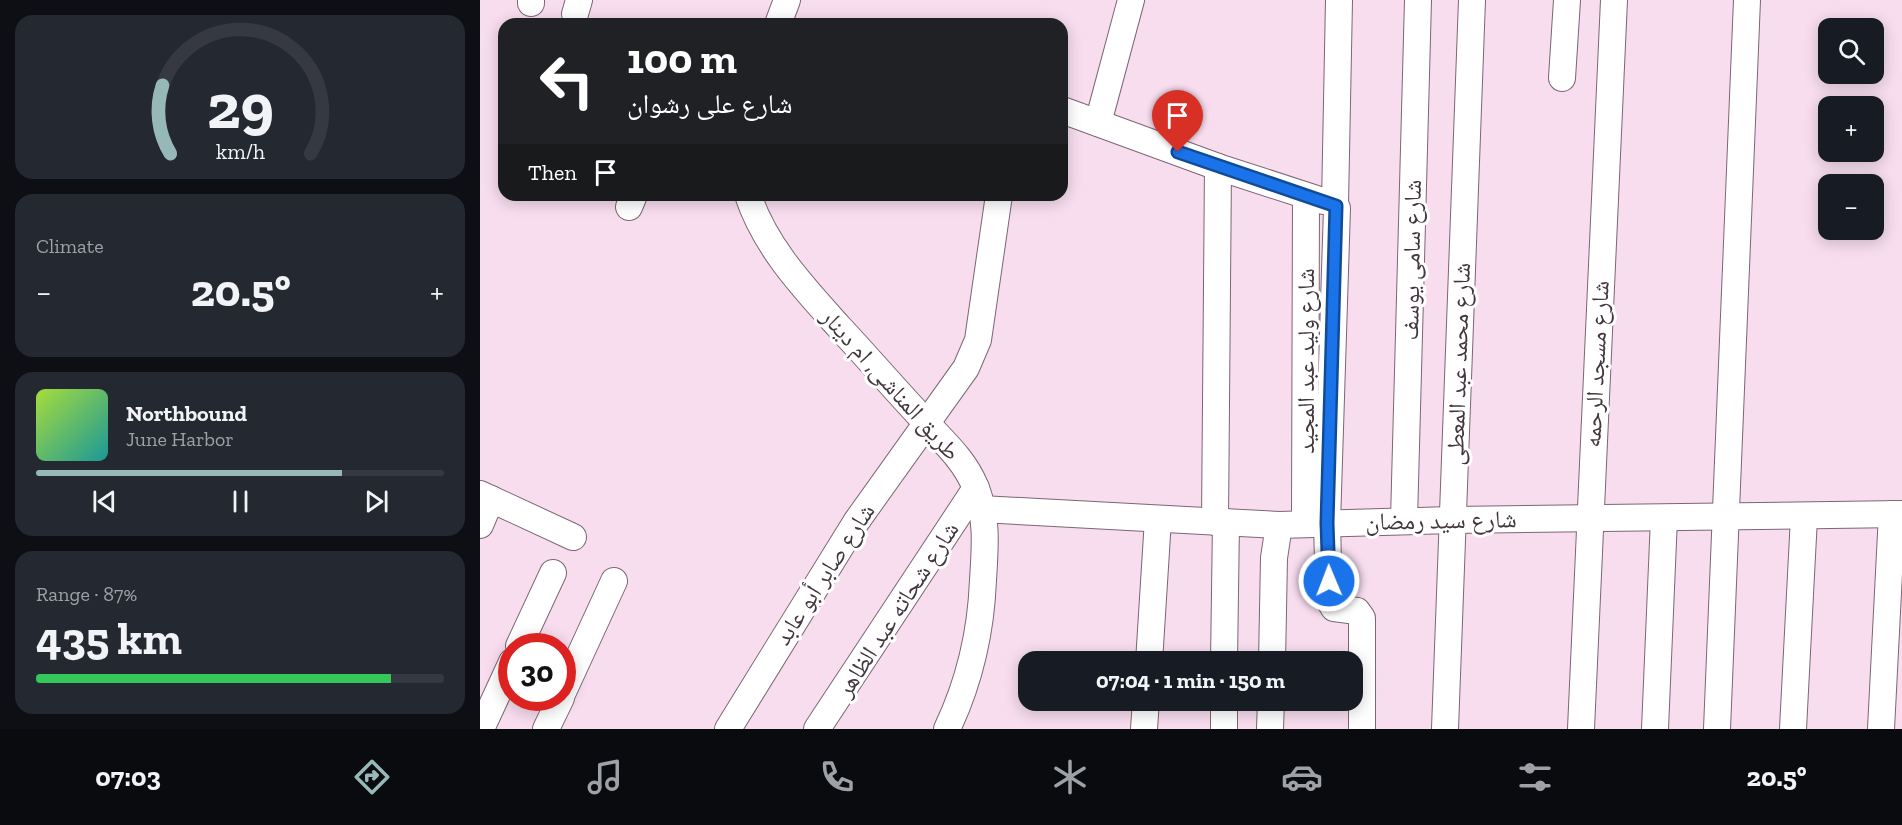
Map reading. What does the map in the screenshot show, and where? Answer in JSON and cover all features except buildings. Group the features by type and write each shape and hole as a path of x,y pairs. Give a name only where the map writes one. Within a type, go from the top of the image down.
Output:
{"street":[{"path":"780,18 787,0"},
{"path":"1098,123 1131,0"},
{"path":"1339,0 1335,204 1337,208 1316,524 1330,603 1334,608 1357,611 1362,618 1362,729"},
{"name":"شارع سامى يوسف","path":"1404,520 1418,0"},
{"name":"شارع محمد عبد المعطى","path":"1444,729 1472,0"},
{"path":"1562,78 1567,0"},
{"name":"شارع مسجد الرحمه","path":"1581,729 1614,0"},
{"path":"1717,729 1728,517 1747,0"},
{"path":"1068,112 1218,167 1306,197 1335,204"},
{"path":"1218,167 1220,522 1224,651"},
{"name":"شارع وليد عبد المجيد","path":"1306,197 1316,524"},
{"name":"طريق المناشى, ام دينار","path":"750,201 754,215 798,281 926,423 952,447 979,498 986,526 982,615 960,702 946,729"},
{"name":"شارع صابر أبو عابد","path":"728,729 856,522 966,368 978,340 998,201"},
{"path":"480,525 486,497 573,537"},
{"name":"شارع سيد رمضان","path":"979,498 1158,519 1279,525 1404,520 1804,517 1897,514"},
{"name":"شارع شحاته عبد الظاهر","path":"817,729 979,498"},
{"path":"1881,729 1897,514"},
{"path":"1793,729 1804,517"},
{"path":"1654,729 1664,518"},
{"path":"1150,651 1158,519"},
{"path":"1272,651 1274,558 1279,525"},
{"path":"525,633 553,573"},
{"path":"576,665 614,581"},
{"path":"481,729 498,692"},
{"path":"546,729 555,711"},
{"path":"1144,729 1145,711"},
{"path":"1224,711 1224,729"},
{"path":"1270,729 1271,711"}],"route":[{"path":"1178,152 1306,197 1335,204 1337,208 1327,523 1329,581"}]}
